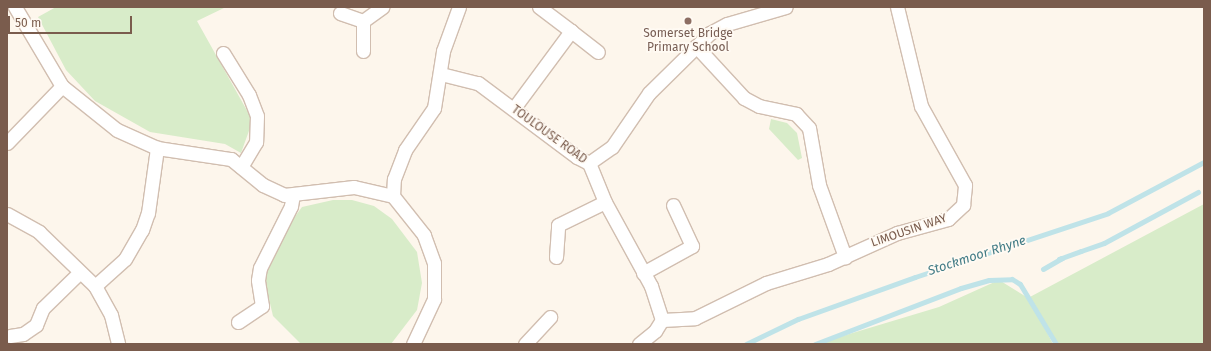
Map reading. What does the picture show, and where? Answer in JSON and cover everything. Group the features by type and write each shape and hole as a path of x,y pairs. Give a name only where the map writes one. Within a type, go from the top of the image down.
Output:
{"street":[{"path":"15,7 62,86 101,120 157,148 221,156 241,167 268,188 292,195 354,186 393,196 424,235 434,263 434,299 413,344"},
{"path":"364,21 382,7"},
{"path":"393,196 400,162 434,108 443,51 459,7"},
{"path":"539,7 598,52"},
{"path":"589,163 612,147 649,93 696,46 727,24 786,7"},
{"name":"LIMOUSIN WAY","path":"662,320 695,318 766,283 845,257 897,233 948,219 963,205 966,195 959,173 920,106 897,7"},
{"path":"340,13 364,21"},
{"path":"363,51 364,21"},
{"path":"514,108 571,30"},
{"path":"696,46 744,98 759,106 782,108 803,120 812,138 820,185 845,257"},
{"path":"224,53 249,95 257,116 256,142 241,167"},
{"name":"TOULOUSE ROAD","path":"440,74 478,83 514,108 577,157 589,163 605,202 644,273 662,320"},
{"path":"7,143 62,86"},
{"path":"94,286 125,259 142,230 148,213 157,148"},
{"path":"238,322 262,306 258,280 260,268 291,206 292,195"},
{"path":"556,257 558,225 605,202"},
{"path":"644,273 692,246 674,205"},
{"path":"7,214 39,232 79,273 94,286 111,315 118,344"},
{"path":"10,336 23,334 36,324 43,308 79,273"},
{"path":"525,344 550,317"},
{"path":"639,344 656,331 662,320"}],"green space":[{"path":"56,7 226,7 197,21 250,116 250,128 241,153 225,144 150,132 95,101 66,70 38,17"},
{"path":"771,119 787,123 797,133 802,158 798,160 769,129"},
{"path":"333,200 352,200 374,206 392,219 417,252 422,283 417,310 391,344 301,344 273,316 264,278 285,230 302,207"},
{"path":"1204,204 1204,344 1056,344 1035,310 1053,344 816,344 939,307 999,280 1028,298"}],"waterway":[{"name":"Stockmoor Rhyne","path":"746,344 798,319 915,277 1108,213 1204,162"},
{"path":"1043,269 1062,258 1059,259 1104,243 1198,192"},
{"path":"815,344 961,288 989,280 1012,279 1020,284 1056,344"}],"place":[{"name":"Somerset Bridge Primary School","path":"688,21"}]}
